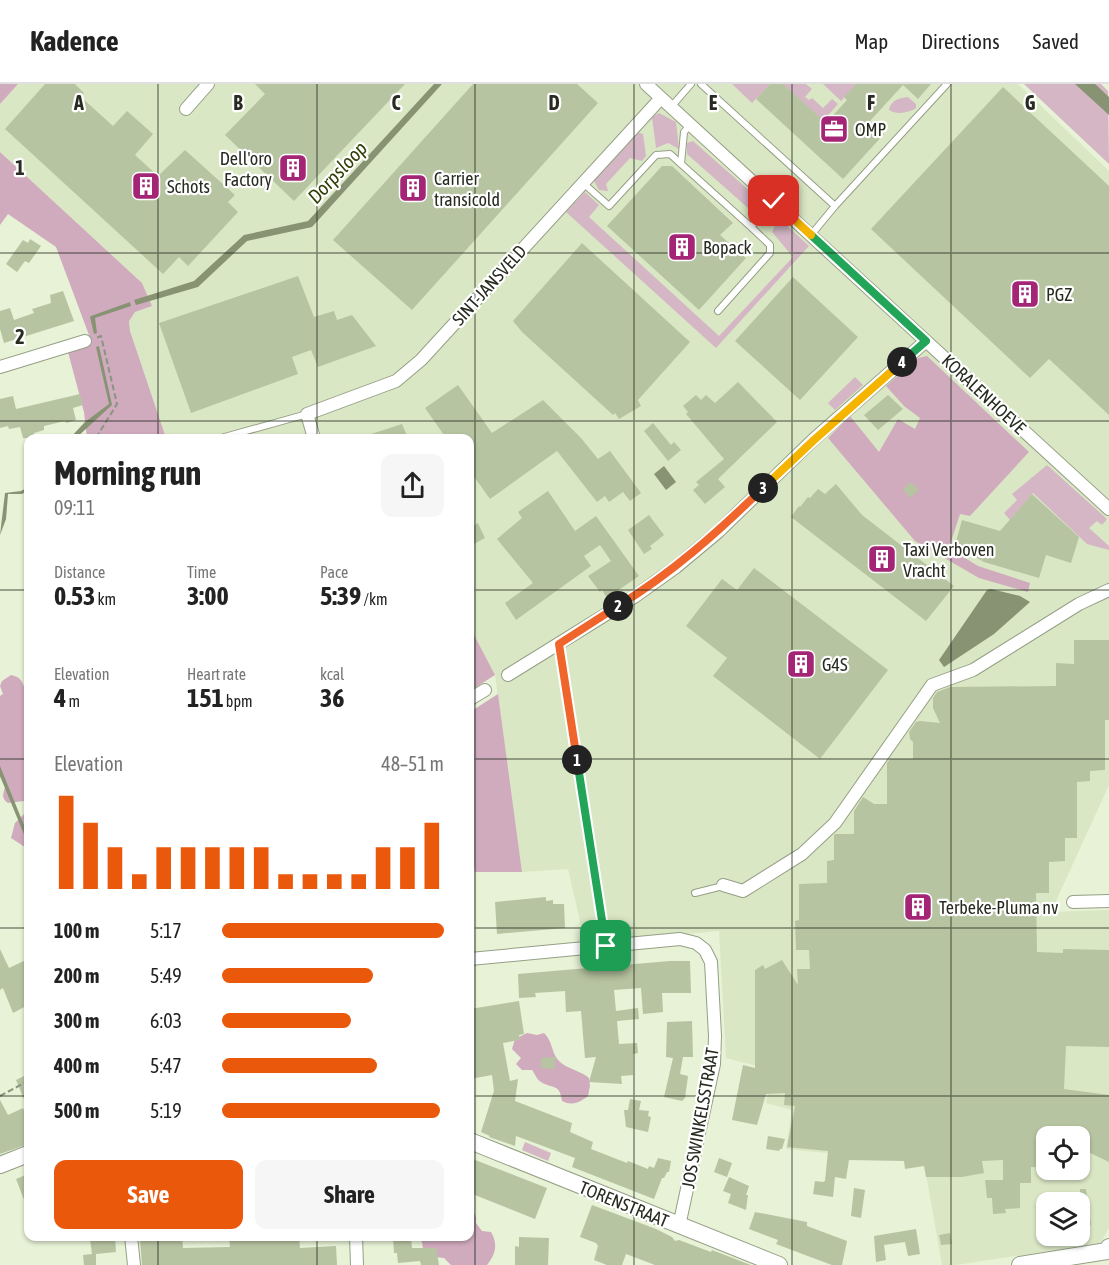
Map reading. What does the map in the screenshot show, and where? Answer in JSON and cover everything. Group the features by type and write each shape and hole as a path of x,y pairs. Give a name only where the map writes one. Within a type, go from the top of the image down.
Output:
{"street":[{"path":"186,109 208,84"},
{"name":"KORALENHOEVE","path":"646,84 1109,509"},
{"name":"SINT-JANSVELD","path":"307,414 396,381 414,366 584,183 666,102"},
{"path":"0,367 85,341"},
{"path":"508,675 634,597 676,567 718,532 814,440 926,341"},
{"path":"307,414 313,434"},
{"path":"723,885 743,891 802,854 835,823 932,685 973,669 1079,604 1109,590"},
{"path":"474,697 485,690"},
{"path":"1073,902 1109,901"},
{"name":"JOS SWINKELSSTRAAT","path":"606,946 680,939 696,944 705,950 711,962 715,1036 714,1064 680,1226"},
{"path":"474,959 606,946"},
{"name":"TORENSTRAAT","path":"474,1143 779,1265"},
{"path":"0,1165 24,1156"},
{"path":"132,1241 134,1265"},
{"path":"356,1241 357,1265"},
{"path":"1020,1265 1108,1250"}],"lane":[{"path":"666,102 691,84"},
{"path":"701,84 835,206"},
{"path":"811,235 947,84"},
{"path":"681,164 684,132 690,124"},
{"path":"584,183 609,206 656,155 670,154 770,245 770,253 718,310"},
{"path":"751,228 774,201"},
{"path":"235,434 307,414"},
{"path":"695,893 723,885"}],"path":[{"path":"85,341 101,336 117,404 98,434"},
{"path":"559,644 606,946"},
{"path":"0,1096 24,1083"}],"shaded area":[{"path":"0,84 18,84 0,104"},
{"path":"18,84 1018,84 1109,171 1109,785 1051,912 1109,910 1109,1227 1101,1243 1090,1245 1090,1192 1036,1192 1036,1246 1081,1246 956,1265 942,1265 923,1157 869,1157 786,1149 792,1110 766,1103 773,1070 726,1058 719,931 585,943 568,869 522,872 495,675 474,635 474,434 165,434 130,331 129,320 135,312 152,306 142,283 0,152 0,104"},
{"path":"434,84 442,84 312,227 247,241 198,287 136,305 134,300 194,281 244,235 308,221"},
{"path":"732,84 770,84 752,103"},
{"path":"783,84 806,84 812,89 805,97 809,100 812,98 823,108 832,99 838,104 823,121"},
{"path":"823,84 856,84 841,101"},
{"path":"1024,84 1101,84 1108,91 1109,164"},
{"path":"1075,84 1095,84 1109,97 1109,115"},
{"path":"908,97 916,104 916,108 902,113 889,110 896,100"},
{"path":"659,113 676,122 679,149 668,143 656,148 652,117"},
{"path":"636,132 643,134 646,156 642,161 630,158 606,184 608,191 599,190 594,181"},
{"path":"693,141 752,193 753,201 748,208 687,154 687,143"},
{"path":"0,152 142,283 152,306 135,312 129,321 130,331 165,434 87,434 84,412 68,352 92,343 56,247 8,214 0,225"},
{"path":"585,192 599,205 589,217 719,336 793,257 772,232 776,223 783,222 809,246 716,348 566,212"},
{"path":"130,302 131,306 95,318 97,333 94,334 91,316"},
{"path":"99,346 112,405 80,434 74,434 85,422 109,404 96,347"},
{"path":"927,356 1029,452 970,516 960,514 949,548 978,566 1030,583 1028,592 979,578 915,541 828,438 850,416 879,452 898,419 915,429 920,418 904,406 886,386 918,358"},
{"path":"855,377 863,385 835,410 828,403"},
{"path":"1047,465 1107,519 1102,525 1097,521 1089,528 1109,546 1109,550 1087,544 1033,493 1010,520 1004,513 1017,500 1012,494"},
{"path":"664,466 676,482 666,490 654,474"},
{"path":"24,489 22,494 8,494 6,519 0,535 5,493"},
{"path":"987,590 1020,596 1030,602 994,634 944,667 939,660"},
{"path":"474,635 495,675 474,688"},
{"path":"11,675 14,676 19,679 24,688 24,801 8,803 4,800 5,787 0,776 0,696 3,694 0,686 2,681"},
{"path":"498,694 522,872 475,872 474,709"},
{"path":"0,766 24,825 24,834 0,776"},
{"path":"24,814 24,846 11,838 15,823"},
{"path":"527,1033 537,1035 544,1033 560,1062 589,1078 588,1096 575,1103 562,1101 555,1087 540,1081 532,1070 522,1070 516,1064 521,1058 512,1049 515,1039"},
{"path":"525,1142 551,1153 548,1161 522,1150"},
{"path":"474,1213 476,1223 482,1231 491,1232 495,1245 494,1253 487,1265 451,1265 444,1258 424,1256 422,1242 474,1241"}],"building":[{"name":"Schots","path":"45,84 75,84 84,93 81,97 113,126 127,111 153,134 135,155 158,176 185,150 235,195 228,202 238,212 188,266 179,257 163,274 5,129"},
{"name":"Dell'oro Factory","path":"255,84 405,84 294,201 225,135 265,94"},
{"path":"473,84 577,84 598,103 412,310 333,240"},
{"name":"OMP","path":"770,84 783,84 826,123 847,100 844,97 856,84 931,84 918,99 903,85 870,121 884,134 843,179 756,99"},
{"name":"PGZ","path":"1003,87 1109,186 1109,415 1049,359 1030,378 871,229"},
{"name":"Bopack","path":"662,166 672,166 733,223 720,235 746,258 699,310 607,226"},
{"path":"30,239 41,246 29,263 25,261 17,272 6,264 23,240 28,243"},
{"path":"582,243 690,342 638,400 641,406 619,419 522,332 513,321"},
{"path":"298,276 314,317 334,311 337,320 352,315 376,346 318,367 311,350 292,357 298,374 191,413 159,323"},
{"path":"793,277 858,337 800,400 735,341"},
{"path":"63,291 74,321 4,343 0,329 0,311 10,308 14,320 34,313 32,309 51,303 50,295"},
{"path":"738,382 777,422 718,479 725,487 705,504 693,490 699,485 696,482 724,459 686,414 688,412 683,406 696,395 701,400 706,395 715,403"},
{"path":"458,385 492,433 543,400 581,438 598,459 610,451 641,493 630,501 623,492 609,502 605,496 597,502 557,451 490,499 474,477 474,434 443,434 425,408"},
{"path":"80,394 83,405 73,408 76,420 44,426 44,430 34,434 24,434 24,438 20,427 0,428 0,399 13,396 16,409"},
{"path":"888,395 903,409 878,430 864,415"},
{"path":"653,423 671,445 674,442 681,450 668,461 644,431"},
{"path":"402,424 406,434 371,434"},
{"path":"911,482 919,490 910,498 903,489"},
{"name":"Taxi Verboven Vracht","path":"836,484 862,515 954,586 926,621 791,517 799,506 818,489 825,494"},
{"path":"548,491 575,531 596,516 639,576 607,598 588,576 611,561 600,545 584,556 591,566 516,620 505,603 533,583 497,539 522,518 518,512"},
{"path":"1032,494 1079,537 1071,563 1046,555 1039,578 984,562 955,545 962,520 1000,531"},
{"path":"649,515 664,535 650,546 652,549 644,554 628,530"},
{"path":"478,523 485,538 474,544 474,526"},
{"name":"G4S","path":"754,568 888,670 820,759 713,676 727,658 686,626 722,579 737,590"},
{"name":"Terbeke-Pluma nv","path":"1074,640 1109,640 1109,720 1105,720 1105,770 1090,771 1090,781 1077,782 1077,838 1065,838 1065,861 1049,862 1049,893 1036,893 1037,952 1063,953 1063,949 1109,950 1109,1047 1066,1046 1064,1089 1109,1095 1109,1162 1090,1153 1090,1126 1036,1126 1036,1167 1031,1167 1031,1183 1020,1183 1020,1208 1005,1209 1006,1213 993,1214 992,1198 987,1198 985,1180 1003,1180 1003,1160 982,1161 984,1173 962,1177 926,1177 924,1166 905,1169 904,1161 849,1160 846,1179 835,1177 833,1197 813,1194 815,1181 825,1181 828,1151 787,1147 795,1106 784,1105 785,1093 766,1094 757,1125 732,1120 743,1065 755,1068 755,970 763,965 765,969 782,960 798,985 797,969 810,969 809,950 796,950 795,921 799,920 799,884 827,883 827,861 834,860 834,836 835,834 854,834 854,811 863,797 874,804 887,804 887,763 890,759 913,759 913,742 909,732 916,722 940,723 933,708 933,698 937,692 950,687 1056,686 1056,663 1074,664"},
{"path":"546,897 546,901 553,900 553,904 564,904 565,928 497,934 495,902"},
{"path":"0,949 9,968 24,961 24,1007 13,1013 3,988 0,990"},
{"path":"690,961 691,993 662,993 663,1012 643,1014 641,988 614,990 616,1011 638,1008 639,1019 617,1021 619,1044 637,1043 638,1053 633,1054 633,1075 621,1076 622,1084 589,1082 596,1057 585,1058 581,1011 566,1012 565,991 535,993 536,997 519,998 518,974"},
{"path":"519,1001 524,1034 519,1035 520,1040 503,1043 510,1081 518,1079 515,1101 572,1123 570,1132 593,1142 591,1149 627,1163 628,1161 648,1169 649,1166 654,1168 658,1158 671,1161 669,1172 662,1178 654,1199 572,1167 575,1158 516,1136 515,1146 481,1132 494,1091 492,1075 474,1078 474,1008"},
{"path":"692,1021 693,1057 683,1057 680,1074 688,1076 685,1098 682,1101 664,1097 673,1058 666,1057 667,1022"},
{"path":"555,1057 555,1069 541,1068 541,1058"},
{"path":"24,1076 24,1099 16,1080"},
{"path":"630,1099 641,1101 639,1110 649,1111 648,1116 651,1117 648,1132 626,1127 624,1110 628,1110"},
{"path":"0,1100 8,1115 23,1108 24,1145 0,1154"},
{"path":"768,1136 785,1139 782,1149 779,1151 766,1149"},
{"path":"719,1158 732,1163 727,1177 714,1172"},
{"path":"474,1160 547,1188 535,1219 474,1195"},
{"path":"24,1176 24,1200 16,1179"},
{"path":"729,1177 749,1186 746,1195 748,1195 746,1210 728,1203 731,1194 723,1191"},
{"path":"854,1188 865,1190 861,1218 851,1216"},
{"path":"592,1205 656,1229 675,1241 679,1240 711,1252 712,1250 751,1265 655,1265 626,1254 622,1265 607,1265 594,1260 598,1246 596,1243 580,1237"},
{"path":"755,1212 807,1222 807,1226 847,1241 842,1265 832,1265 776,1244 778,1240 749,1229"},
{"path":"916,1229 920,1254 908,1256 905,1242 884,1245 886,1260 876,1262 874,1236"},
{"path":"950,1233 952,1244 941,1245 939,1235"},
{"path":"519,1237 549,1238 548,1265 515,1265 515,1246 519,1247"},
{"path":"90,1241 115,1241 116,1252 96,1254 96,1265 84,1265 83,1255 92,1254"},
{"path":"140,1241 182,1241 183,1248 230,1247 229,1241 299,1241 300,1248 336,1246 337,1265 142,1265"},
{"path":"393,1241 411,1241 412,1248 436,1248 439,1265 421,1265 420,1261 398,1263 397,1253 394,1253"}],"place":[{"name":"OMP","path":"834,129"},
{"name":"Dell'oro Factory","path":"293,168"},
{"name":"Schots","path":"146,186"},
{"name":"Carrier transicold","path":"413,188"},
{"name":"Bopack","path":"682,247"},
{"name":"PGZ","path":"1025,294"},
{"name":"Taxi Verboven Vracht","path":"882,559"},
{"name":"G4S","path":"801,664"},
{"name":"Terbeke-Pluma nv","path":"918,907"}],"route":[{"path":"606,946 559,644 634,597 676,567 718,532 814,440 926,341 774,201"}],"water label":[{"name":"Dorpsloop","path":"337,172"}]}
